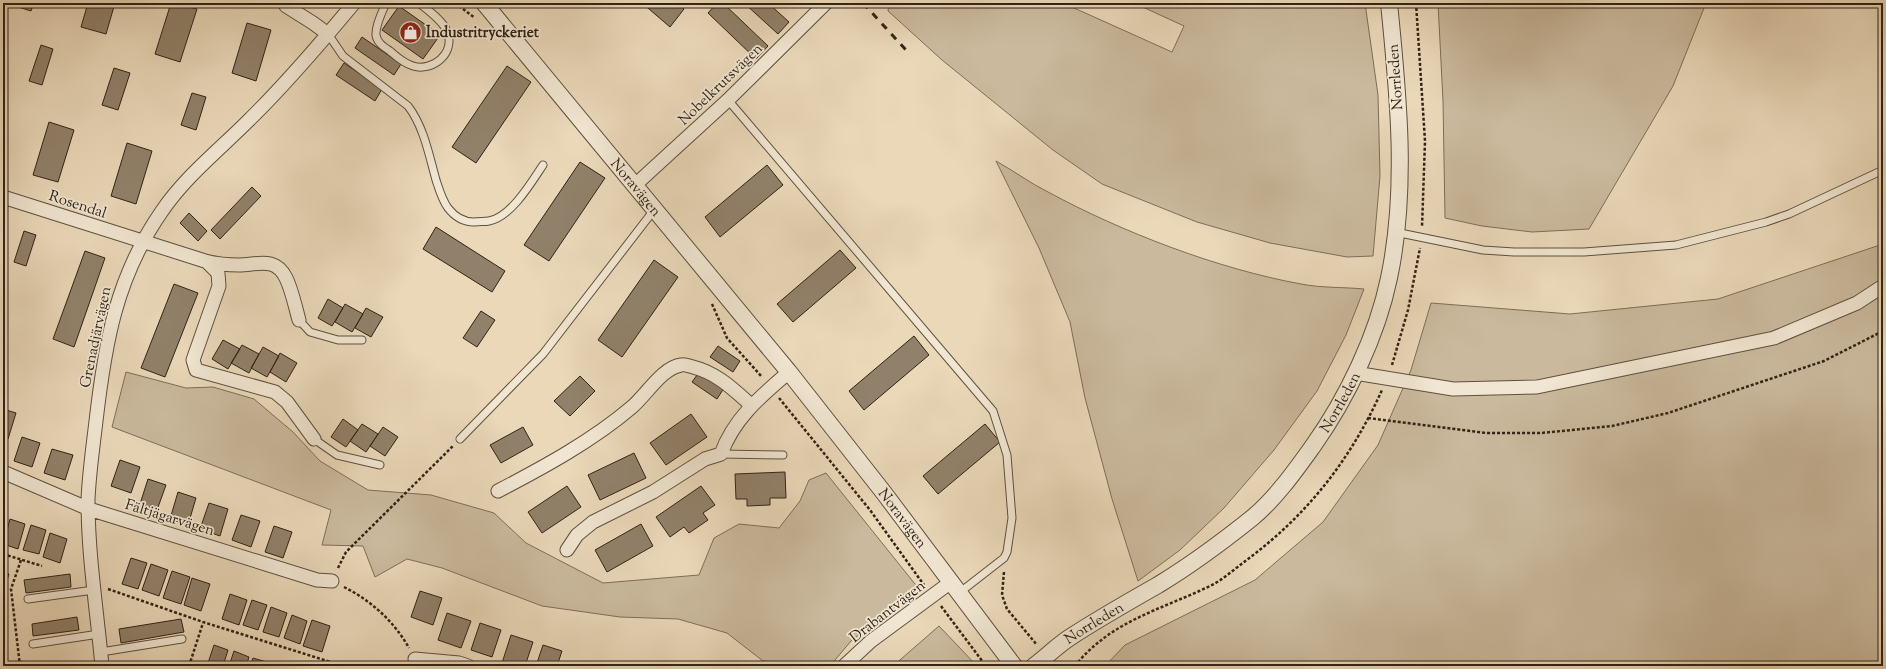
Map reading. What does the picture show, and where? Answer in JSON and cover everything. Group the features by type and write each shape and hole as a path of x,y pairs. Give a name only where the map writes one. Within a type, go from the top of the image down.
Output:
{"street":[{"name":"Grenadjärvägen","path":"102,666 94,588 89,509 97,406 110,332 117,302 128,272 142,241 163,210 184,184 276,93 354,3"},
{"name":"Noravägen","path":"484,3 789,372 884,492 1014,666"},
{"name":"Nobelkrutsvägen","path":"634,186 728,100 826,3"},
{"name":"Norrleden","path":"1040,661 1068,639 1191,564 1254,516 1281,488 1325,429 1347,390 1382,307 1389,277 1395,232 1398,192 1398,103 1389,3"},
{"path":"286,6 328,34"},
{"name":"Rosendal","path":"3,197 205,261 223,265 245,265 259,262 270,264 280,269 286,278 299,320"},
{"path":"205,261 218,273 219,286 193,360 196,370 275,392 287,402 314,439"},
{"path":"1355,373 1453,389 1537,387 1774,338 1857,303 1883,286"},
{"path":"498,491 536,471 614,422 641,400 669,368 683,364 701,369 722,380 750,405"},
{"path":"567,550 577,535 593,522 653,492 705,459 721,454 727,438 750,405 789,372"},
{"name":"Fältjägarvägen","path":"3,472 89,509 317,580 332,581"},
{"name":"Drabantvägen","path":"844,666 872,641 932,596 955,587"},
{"path":"415,659 459,663 468,666"}],"lane":[{"path":"386,3 376,34 377,40 403,62 413,66 430,67 442,59 446,52 448,39 447,32 430,11 419,3"},
{"path":"328,34 343,56 408,106 415,115 424,138 440,192 448,207 459,219 469,222 490,221 504,215 519,199 543,165"},
{"path":"728,100 993,411 1008,456 1012,518 1007,552 1004,558 955,587"},
{"path":"1395,232 1422,236 1483,250 1514,252 1584,252 1676,245 1766,222 1789,214 1883,170"},
{"path":"460,439 543,354 654,210"},
{"path":"299,320 310,332 338,340 362,340"},
{"path":"314,439 337,455 380,465"},
{"path":"721,454 783,455"},
{"path":"28,599 94,588"},
{"path":"33,644 99,634"},
{"path":"101,652 182,639"}],"path":[{"path":"454,3 477,19"},
{"path":"1075,666 1096,643 1106,636 1161,607 1215,583 1268,544 1295,520 1317,495 1336,470 1368,418 1387,378 1402,333 1411,298 1422,236 1425,141 1416,3"},
{"path":"710,299 727,338 771,388 870,510 932,596 986,666"},
{"path":"1368,418 1486,433 1541,433 1612,426 1668,413 1824,361 1883,331"},
{"path":"415,659 402,636 382,613 360,595 332,581 346,552 460,439"},
{"path":"1007,552 1002,590 1004,601 1007,609 1040,661"},
{"path":"3,554 42,566"},
{"path":"20,666 11,589 21,560"},
{"path":"94,588 340,665"},
{"path":"189,666 203,622"}],"shaded area":[{"path":"889,3 1063,3 1172,52 1184,26 1134,3 1365,3 1378,95 1380,176 1373,256 1347,257 1270,243 1197,222 1102,184 1053,150 942,60 888,11"},
{"path":"1438,3 1706,3 1673,86 1589,229 1532,232 1482,226 1445,218 1443,101"},
{"path":"996,161 1041,188 1077,207 1139,235 1204,259 1237,269 1301,284 1364,289 1346,335 1317,391 1274,450 1224,508 1180,550 1138,581 1112,499 1085,398 1070,322 1039,248"},
{"path":"1883,244 1883,666 1105,666 1125,645 1255,580 1323,522 1378,445 1411,370 1431,303 1570,314 1718,299"},
{"path":"126,372 186,388 213,387 254,399 293,432 320,461 368,490 431,495 494,513 526,543 603,583 699,575 714,538 739,524 779,528 800,501 809,480 826,473 919,589 851,641 830,666 794,666 795,663 763,661 727,633 678,619 620,617 542,606 442,568 407,559 375,577 363,546 322,545 331,510 112,427"},
{"path":"939,626 977,666 893,666"}],"building":[{"path":"6,3 34,3 31,11"},
{"path":"88,3 115,3 106,34 81,27"},
{"path":"171,3 197,9 180,62 155,54"},
{"path":"642,3 677,3 684,9 670,27"},
{"path":"717,3 723,3 768,46 756,59 708,13"},
{"path":"744,3 768,3 789,22 778,34"},
{"name":"Industritryckeriet","path":"399,6 440,35 423,59 382,30"},
{"path":"247,23 271,30 256,81 232,73"},
{"path":"362,37 401,64 394,75 355,48"},
{"path":"41,45 53,49 42,85 29,81"},
{"path":"344,63 382,89 375,101 336,75"},
{"path":"507,66 531,82 476,163 452,147"},
{"path":"114,68 130,73 118,110 102,105"},
{"path":"192,93 206,97 196,130 181,125"},
{"path":"49,122 74,130 58,182 33,175"},
{"path":"127,143 152,151 136,204 111,196"},
{"path":"580,162 605,178 549,261 524,245"},
{"path":"767,165 783,185 720,237 705,217"},
{"path":"252,187 261,196 220,239 211,230"},
{"path":"189,213 207,231 198,241 180,223"},
{"path":"3,223 7,224 3,238"},
{"path":"436,227 505,271 492,292 423,249"},
{"path":"24,231 36,235 26,266 14,262"},
{"path":"840,250 856,268 793,322 777,304"},
{"path":"85,251 105,258 74,347 53,339"},
{"path":"654,260 678,277 622,357 598,340"},
{"path":"174,284 198,293 165,377 141,368"},
{"path":"328,299 343,308 332,326 318,318"},
{"path":"345,304 363,314 352,332 335,322"},
{"path":"366,308 383,317 371,337 355,328"},
{"path":"481,311 495,320 477,347 463,338"},
{"path":"914,336 929,355 864,410 849,391"},
{"path":"223,340 240,349 228,369 212,359"},
{"path":"242,345 259,354 249,373 231,363"},
{"path":"718,346 740,361 733,372 710,357"},
{"path":"263,347 279,356 267,377 251,368"},
{"path":"280,353 297,363 286,382 270,372"},
{"path":"700,371 724,388 717,399 692,382"},
{"path":"580,376 595,391 570,416 554,401"},
{"path":"3,409 16,413 8,439 3,437"},
{"path":"691,414 707,437 666,465 650,443"},
{"path":"343,419 358,430 346,447 331,437"},
{"path":"362,424 378,434 366,452 350,441"},
{"path":"985,424 1000,442 938,494 923,476"},
{"path":"383,427 398,437 385,456 370,446"},
{"path":"523,427 533,445 501,463 490,445"},
{"path":"22,437 40,443 32,467 14,461"},
{"path":"52,449 73,455 65,480 44,473"},
{"path":"634,453 646,478 600,500 588,475"},
{"path":"120,460 140,467 131,493 111,486"},
{"path":"785,472 786,498 770,498 770,505 747,506 747,499 736,499 735,474"},
{"path":"148,479 166,485 157,510 140,504"},
{"path":"567,486 581,507 542,533 528,512"},
{"path":"701,486 715,505 703,513 708,520 689,533 684,527 670,537 656,517"},
{"path":"178,492 196,498 188,525 170,519"},
{"path":"209,503 228,509 220,536 200,529"},
{"path":"241,515 260,521 251,547 232,540"},
{"path":"10,519 25,524 18,549 3,544"},
{"path":"641,524 653,546 607,572 595,550"},
{"path":"31,525 46,530 39,554 23,550"},
{"path":"274,526 292,532 283,558 265,552"},
{"path":"50,533 67,539 60,563 43,557"},
{"path":"131,558 147,563 138,589 122,584"},
{"path":"151,564 168,570 159,596 142,590"},
{"path":"172,571 190,577 181,604 163,598"},
{"path":"3,572 9,574 3,593"},
{"path":"70,574 71,587 26,593 24,580"},
{"path":"192,578 210,584 201,611 184,605"},
{"path":"420,591 442,598 433,625 411,617"},
{"path":"230,594 247,600 239,625 222,619"},
{"path":"252,600 267,605 258,630 243,625"},
{"path":"271,607 287,613 279,637 263,632"},
{"path":"447,613 471,621 461,648 438,640"},
{"path":"292,615 307,621 300,644 284,638"},
{"path":"77,617 79,630 33,636 32,624"},
{"path":"181,619 184,632 121,643 119,629"},
{"path":"312,620 330,626 322,652 303,646"},
{"path":"480,623 501,630 492,657 471,650"},
{"path":"511,635 533,642 525,666 510,666 502,663"},
{"path":"4,640 4,665 3,665"},
{"path":"214,645 228,650 223,666 207,666"},
{"path":"543,645 562,651 557,666 536,666"},
{"path":"234,651 249,657 246,666 229,666"},
{"path":"253,658 270,663 269,666 250,666"},
{"path":"83,664 84,666 67,666"}],"railway":[{"path":"863,3 906,50"}],"place":[{"name":"Industritryckeriet","path":"411,32"}]}
